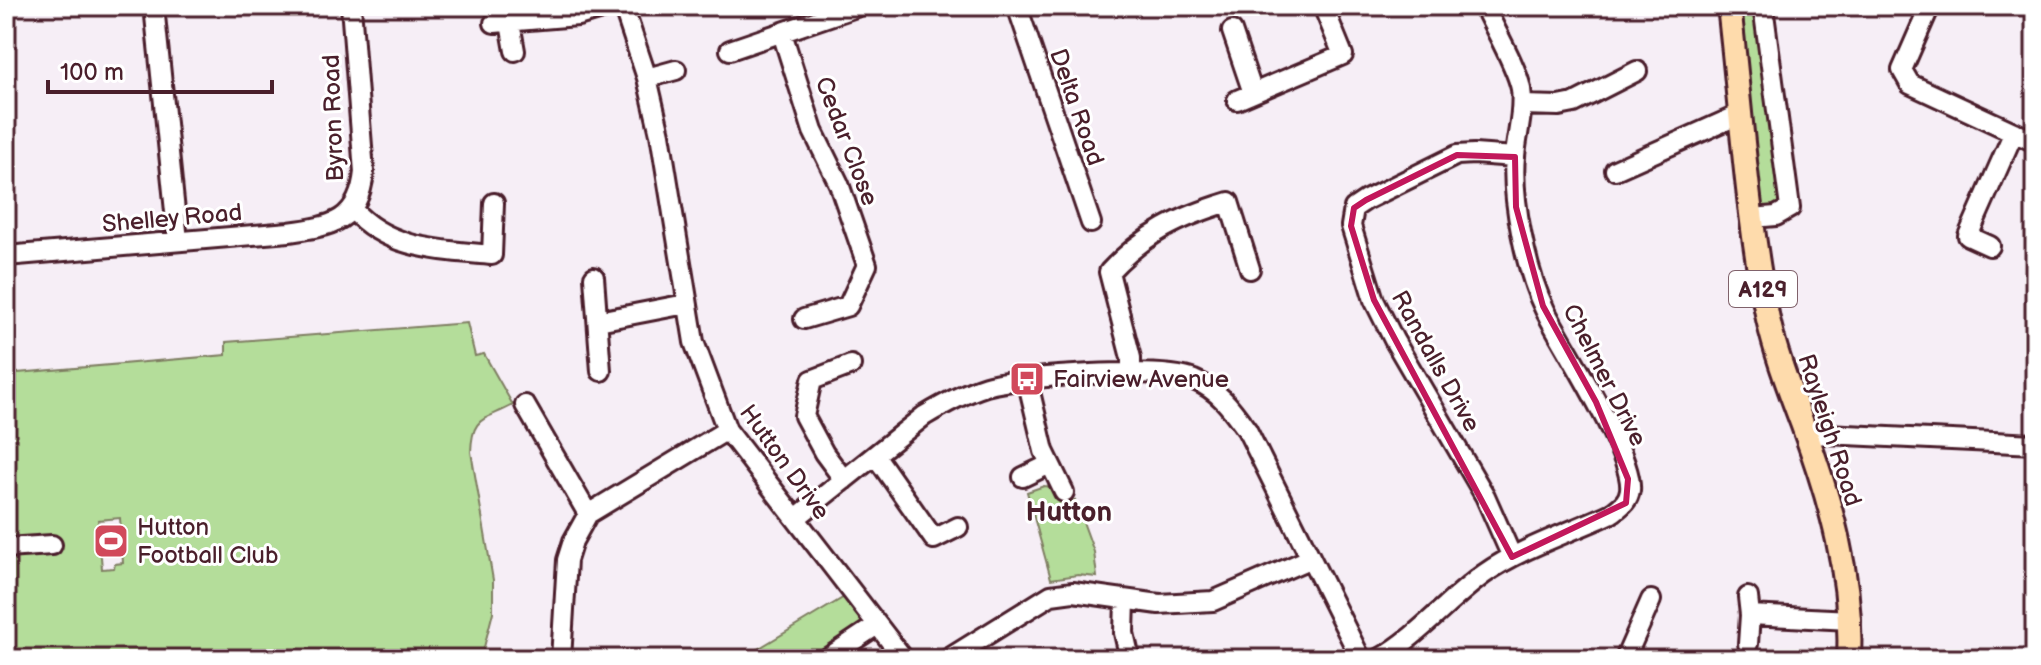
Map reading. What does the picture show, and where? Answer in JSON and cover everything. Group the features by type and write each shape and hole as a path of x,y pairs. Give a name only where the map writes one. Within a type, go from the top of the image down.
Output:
{"main road":[{"name":"Rayleigh Road","path":"1729,6 1768,319 1782,373 1826,494 1843,563 1851,620 1849,659"}],"street":[{"path":"154,6 178,241"},
{"name":"Byron Road","path":"346,215 362,185 364,172 351,6"},
{"path":"515,51 502,23 578,16 611,6"},
{"name":"Hutton Drive","path":"623,6 647,78 660,134 686,304 704,372 727,430 904,659"},
{"path":"730,50 859,6"},
{"name":"Delta Road","path":"1017,6 1091,223"},
{"path":"1232,31 1245,97 1343,55 1323,6"},
{"name":"Chelmer Drive","path":"1379,659 1404,645 1466,589 1512,557 1612,513 1626,503 1630,489 1617,445 1543,306 1516,207 1515,157 1522,105 1520,86 1484,6"},
{"path":"1753,218 1776,216 1790,208 1763,6"},
{"path":"1930,6 1902,70 1910,84 2035,142"},
{"name":"Cedar Close","path":"782,33 813,131 839,184 867,265 848,306 804,319"},
{"path":"647,78 676,70"},
{"path":"1522,105 1559,106 1574,103 1637,71"},
{"path":"1615,170 1741,114"},
{"path":"1990,246 1968,236 2014,132"},
{"name":"Randalls Drive","path":"1512,557 1485,496 1374,300 1351,226 1354,208 1457,155 1515,157"},
{"path":"1131,374 1131,358 1109,272 1147,237 1176,220 1229,202 1250,269"},
{"path":"346,215 403,243 422,248 492,255 494,203"},
{"name":"Shelley Road","path":"6,256 289,232 324,227 346,215"},
{"path":"594,277 601,371"},
{"path":"598,321 686,304"},
{"path":"844,480 824,453 804,416 812,380 851,365"},
{"path":"796,518 924,416 947,402 987,386 1027,379 1131,374 1191,378 1215,390 1247,430 1361,659"},
{"path":"1027,379 1037,427 1064,492"},
{"path":"525,405 588,514"},
{"path":"561,659 567,560 573,541 588,514 727,430"},
{"path":"1806,436 1826,434 2035,444"},
{"path":"875,455 934,539 958,527"},
{"path":"1023,477 1050,464"},
{"path":"6,548 52,545"},
{"path":"948,659 1051,595 1073,592 1174,604 1213,601 1309,559"},
{"path":"1125,600 1124,633 1130,659"},
{"path":"1625,659 1651,600"},
{"path":"1748,644 1749,606 1851,620"},
{"path":"826,659 877,625"}],"highlighted area":[{"path":"1457,155 1515,157 1516,207 1543,306 1596,402 1628,479 1626,503 1512,557 1374,300 1351,226 1354,208"}],"green space":[{"path":"1729,6 1763,6 1790,208 1753,218"},
{"path":"467,323 475,356 484,354 513,405 481,421 472,440 471,452 493,580 493,612 481,659 6,659 6,374 226,355 226,342","holes":["120,518 123,563 102,569 98,520"]},
{"path":"1044,486 1051,487 1063,506 1075,500 1094,552 1097,577 1078,575 1051,579 1027,492"},
{"path":"851,593 877,625 826,659 741,659"}],"place":[{"name":"Fairview Avenue","path":"1027,379"},
{"name":"Hutton Football Club","path":"111,541"}],"district":[{"name":"Hutton","path":"1069,511"}]}
